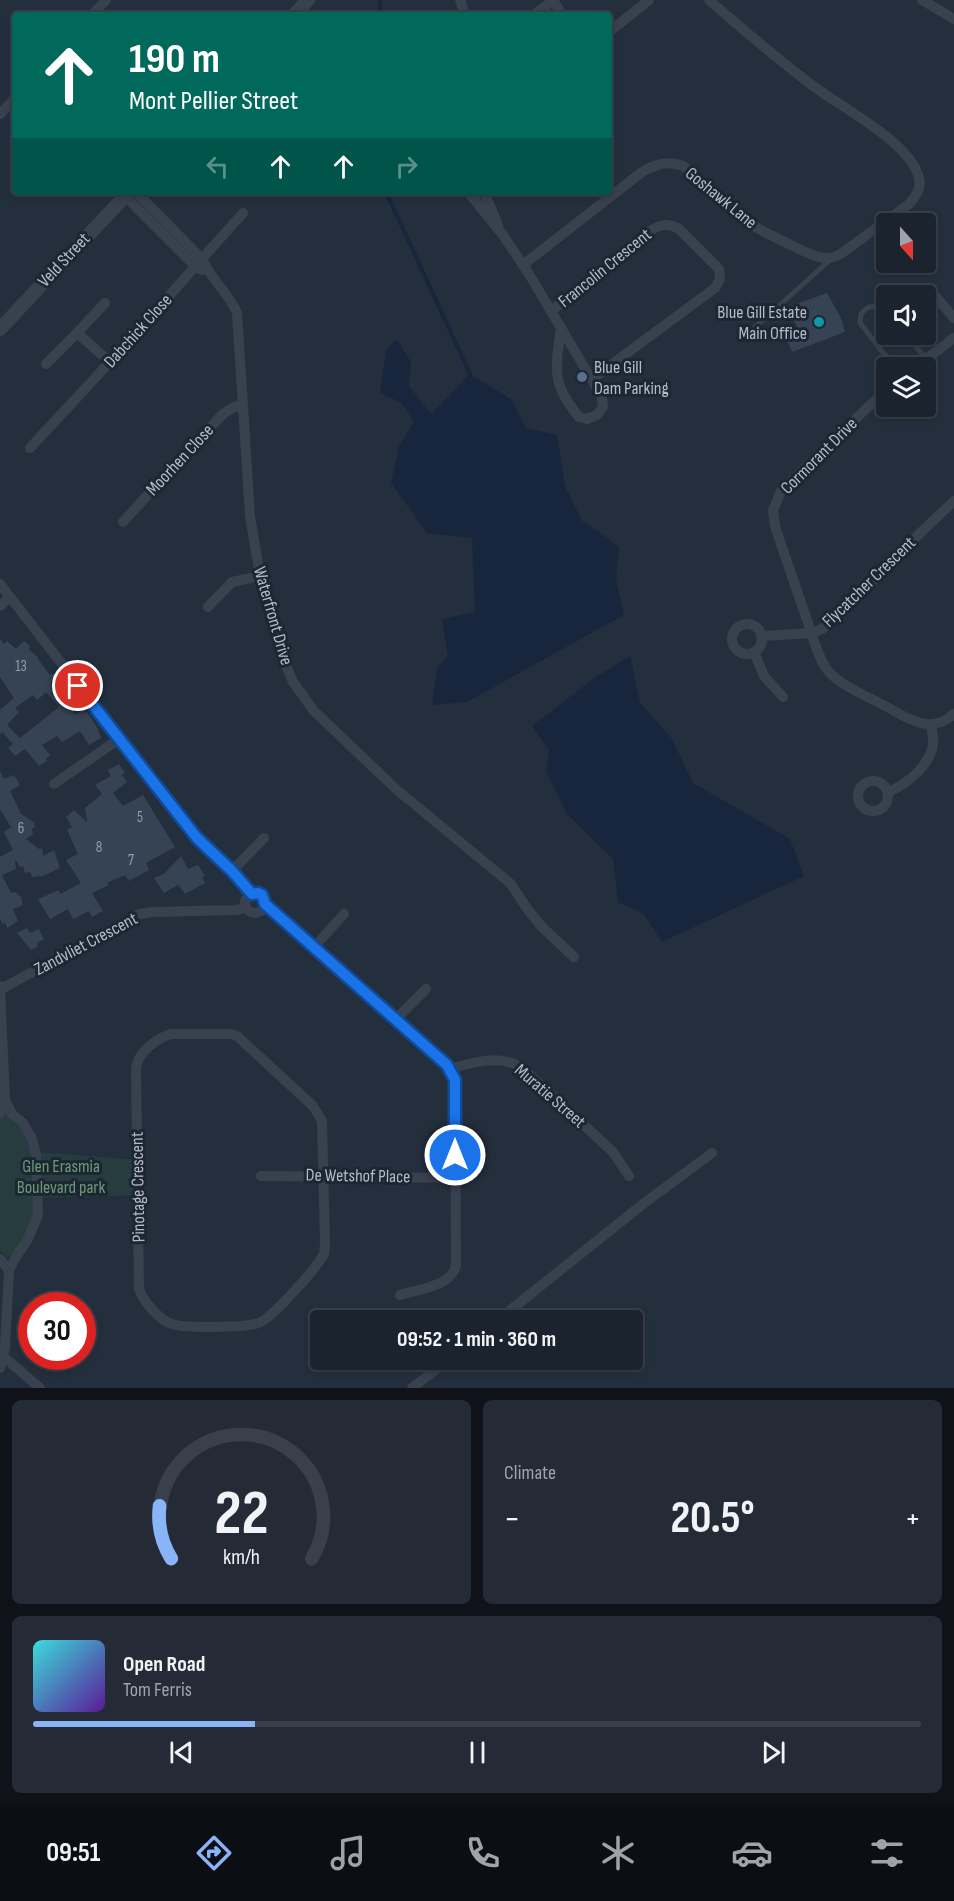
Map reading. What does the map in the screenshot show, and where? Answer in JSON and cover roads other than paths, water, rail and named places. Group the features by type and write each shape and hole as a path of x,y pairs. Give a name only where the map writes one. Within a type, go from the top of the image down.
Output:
{"street":[{"path":"95,12 106,0"},
{"path":"297,12 308,0"},
{"path":"612,30 649,0"},
{"path":"709,0 806,81 891,141 917,170 920,178 917,196 833,258"},
{"path":"922,0 954,19"},
{"path":"537,12 553,1"},
{"path":"0,114 12,101"},
{"name":"Goshawk Lane","path":"523,265 642,172 658,164 672,162 690,171 744,219 760,230 816,256 833,258"},
{"name":"Veld Street","path":"0,329 128,195"},
{"name":"Waterfront Drive","path":"132,195 200,263 232,301 237,313 250,516 260,576 285,663 294,682 306,701 396,789 511,884 537,922 574,957"},
{"path":"470,195 503,235 523,265 561,327 602,397 603,407 593,418 579,417 557,381 556,364 561,327"},
{"path":"485,195 503,235"},
{"name":"Dabchick Close","path":"30,448 110,363 243,213"},
{"name":"Francolin Crescent","path":"551,311 650,231 663,224 679,229 719,269 720,279 715,288 592,379"},
{"path":"936,297 954,318"},
{"path":"46,364 105,303"},
{"path":"77,333 110,363"},
{"path":"927,357 954,338"},
{"name":"Cormorant Drive","path":"812,633 772,516 775,503 785,486 876,400"},
{"name":"Moorhen Close","path":"123,522 224,414 234,406 243,405"},
{"name":"Flycatcher Crescent","path":"931,725 910,720 830,673 812,633 822,629 838,616 954,501"},
{"path":"208,607 232,582 260,576"},
{"path":"0,584 197,838 232,871 252,894"},
{"path":"0,606 9,597"},
{"path":"747,624 754,626 762,636 754,652 747,654 735,648 732,642 735,630 747,624"},
{"path":"762,636 812,633"},
{"path":"754,652 764,676 783,697"},
{"path":"888,792 902,786 926,761 933,746 931,725 948,719 954,714"},
{"path":"54,784 119,739"},
{"path":"232,871 264,838"},
{"path":"265,904 261,912 257,914 249,912 245,899 252,894 262,895 265,904 450,1069 455,1086 454,1178 457,1258 455,1271 446,1281 399,1295"},
{"name":"Zandvliet Crescent","path":"1,987 140,914 246,908"},
{"path":"314,947 344,914"},
{"path":"0,1113 5,1100 1,987"},
{"path":"396,1019 426,989"},
{"name":"Pinotage Crescent","path":"171,1034 230,1034 240,1038 318,1111 324,1127 325,1176 326,1244 324,1254 273,1314 256,1324 244,1326 185,1326 167,1322 143,1299 139,1289 136,1068 139,1058 160,1039 171,1034"},
{"name":"Muratie Street","path":"450,1069 486,1061 499,1060 515,1063 613,1152 629,1176"},
{"path":"5,1100 12,1114 25,1125 33,1138 36,1155 38,1219 9,1270 2,1362 39,1388"},
{"path":"510,1310 643,1204 712,1153"},
{"name":"De Wetshof Place","path":"261,1176 454,1178"},
{"path":"0,1259 9,1270"},
{"path":"412,1388 434,1370"}],"lane":[{"path":"752,330 833,258"},
{"path":"876,307 868,306 859,318 860,323 876,344"},
{"path":"877,345 887,357"},
{"path":"915,345 925,357"}],"water":[{"path":"397,339 411,362 409,386 431,414 470,374 511,399 526,428 557,435 565,486 582,521 619,548 616,580 624,615 467,702 432,705 437,668 448,656 442,619 475,612 472,538 427,533 391,483 399,446 414,422 402,403 380,393 386,350"},
{"path":"630,656 640,702 672,739 693,783 790,839 804,876 662,942 644,914 618,902 613,859 567,814 546,771 549,750 532,726 593,679"}],"waterway":[{"path":"380,0 380,12"},
{"path":"387,195 470,374"}],"place":[{"name":"Blue Gill Estate Main Office","path":"819,322"},
{"name":"Blue Gill Dam Parking","path":"582,377"}],"park label":[{"name":"Glen Erasmia Boulevard park","path":"61,1176"}]}
